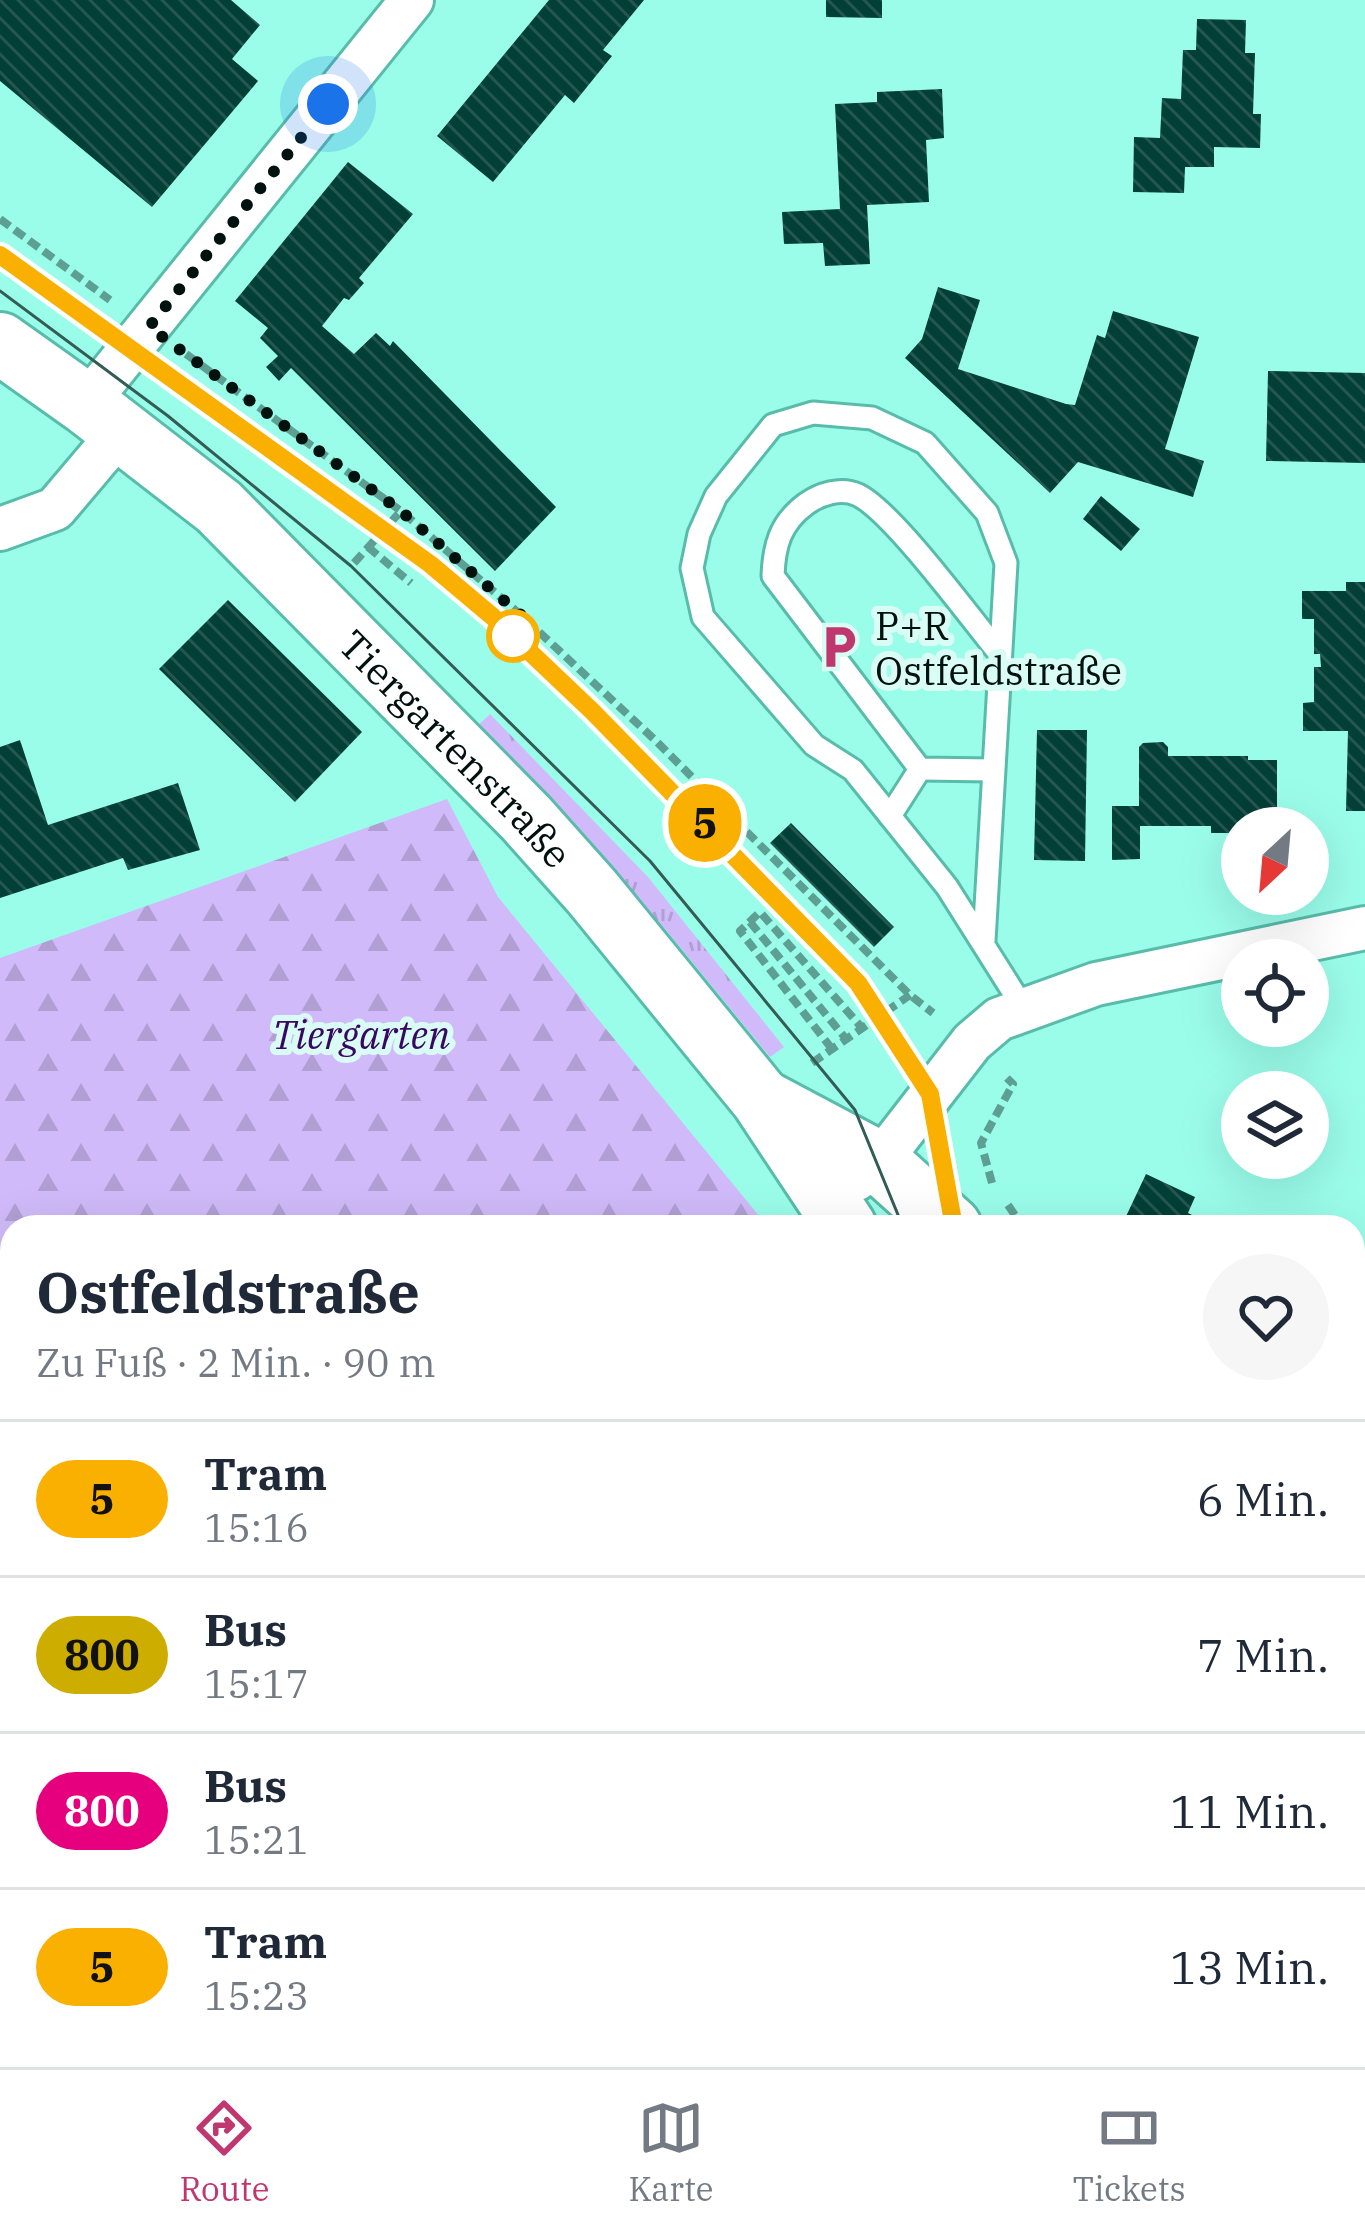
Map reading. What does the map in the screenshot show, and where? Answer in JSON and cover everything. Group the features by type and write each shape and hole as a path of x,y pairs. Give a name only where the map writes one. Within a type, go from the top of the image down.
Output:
{"main road":[{"name":"Tiergartenstraße","path":"0,343 219,507 510,801 592,892 761,1099 837,1214"},
{"name":"Tiergartenstraße","path":"761,1099 879,1162 938,1215"}],"street":[{"path":"0,529 55,509 149,327 412,0"},
{"path":"837,1214 972,1042 999,1019 1096,984 1365,928"}],"lane":[{"path":"984,941 1006,563 987,514 925,443 872,418 813,413 773,425 716,496 699,534 692,568 703,617 814,746 853,770 984,941 1024,1009"},
{"path":"920,769 773,576 774,547 786,523 806,504 830,492 855,493 880,512 1000,654"},
{"path":"920,769 993,770"},
{"path":"890,816 920,769"}],"path":[{"path":"0,219 401,511 655,740 910,995"},
{"path":"368,547 411,583"},
{"path":"832,1049 740,932 760,912 862,1028"},
{"path":"750,922 846,1039"},
{"path":"1013,1084 981,1143 990,1180 1015,1215"}],"green space":[{"path":"490,714 648,877 784,1047 770,1057 665,929 473,730"},
{"name":"Tiergarten","path":"447,799 498,897 758,1215 0,1215 0,958"}],"building":[{"path":"0,0 231,0 260,25 232,59 258,81 152,207 0,81"},
{"path":"549,0 644,0 603,50 612,56 574,103 565,95 493,182 437,136"},
{"path":"826,0 882,0 882,18 826,17"},
{"path":"1197,19 1246,20 1245,53 1255,53 1253,114 1261,114 1260,148 1214,147 1214,167 1185,167 1184,193 1133,192 1134,137 1160,138 1162,98 1181,99 1183,50 1196,50"},
{"path":"942,89 944,138 926,140 929,202 867,205 870,264 825,266 823,243 784,244 782,212 840,209 835,104 877,102 877,92"},
{"path":"348,162 413,214 359,278 364,283 349,300 344,298 322,326 354,354 376,333 390,346 393,341 556,507 495,571 291,368 279,381 266,367 278,356 260,338 268,328 235,301"},
{"path":"938,287 980,300 958,369 1066,404 1075,405 1097,335 1105,338 1113,311 1199,337 1165,449 1204,461 1193,497 1078,462 1050,493 905,358 922,339"},
{"path":"1268,371 1365,373 1365,463 1266,461"},
{"path":"1101,496 1140,529 1121,551 1083,519"},
{"path":"1346,582 1365,582 1365,811 1346,811 1348,731 1303,731 1303,703 1314,702 1314,667 1321,667 1320,654 1314,654 1314,619 1302,619 1302,591 1346,591"},
{"path":"228,600 362,732 295,802 159,669"},
{"path":"1037,730 1087,730 1085,861 1034,860"},
{"path":"20,740 48,825 178,783 200,850 128,870 123,858 0,898 0,747"},
{"path":"1163,742 1168,756 1277,760 1277,807 1221,807 1221,833 1211,833 1211,826 1140,826 1140,859 1112,860 1112,806 1139,806 1139,747"},
{"path":"791,823 894,927 874,947 770,843"},
{"path":"1146,1174 1195,1197 1188,1213 1192,1215 1127,1215"}],"tram line":[{"path":"0,255 430,564 592,711 858,983 930,1094 952,1215"},
{"name":"5","path":"0,255 430,564 493,617 700,818 858,983 882,1015 930,1094 952,1215"},
{"path":"0,291 168,416 351,566 650,861 855,1110 898,1215"}],"place":[{"name":"P+R Ostfeldstraße","path":"839,647"}],"route":[{"path":"328,104 149,327 401,511 522,616 513,636"}]}
